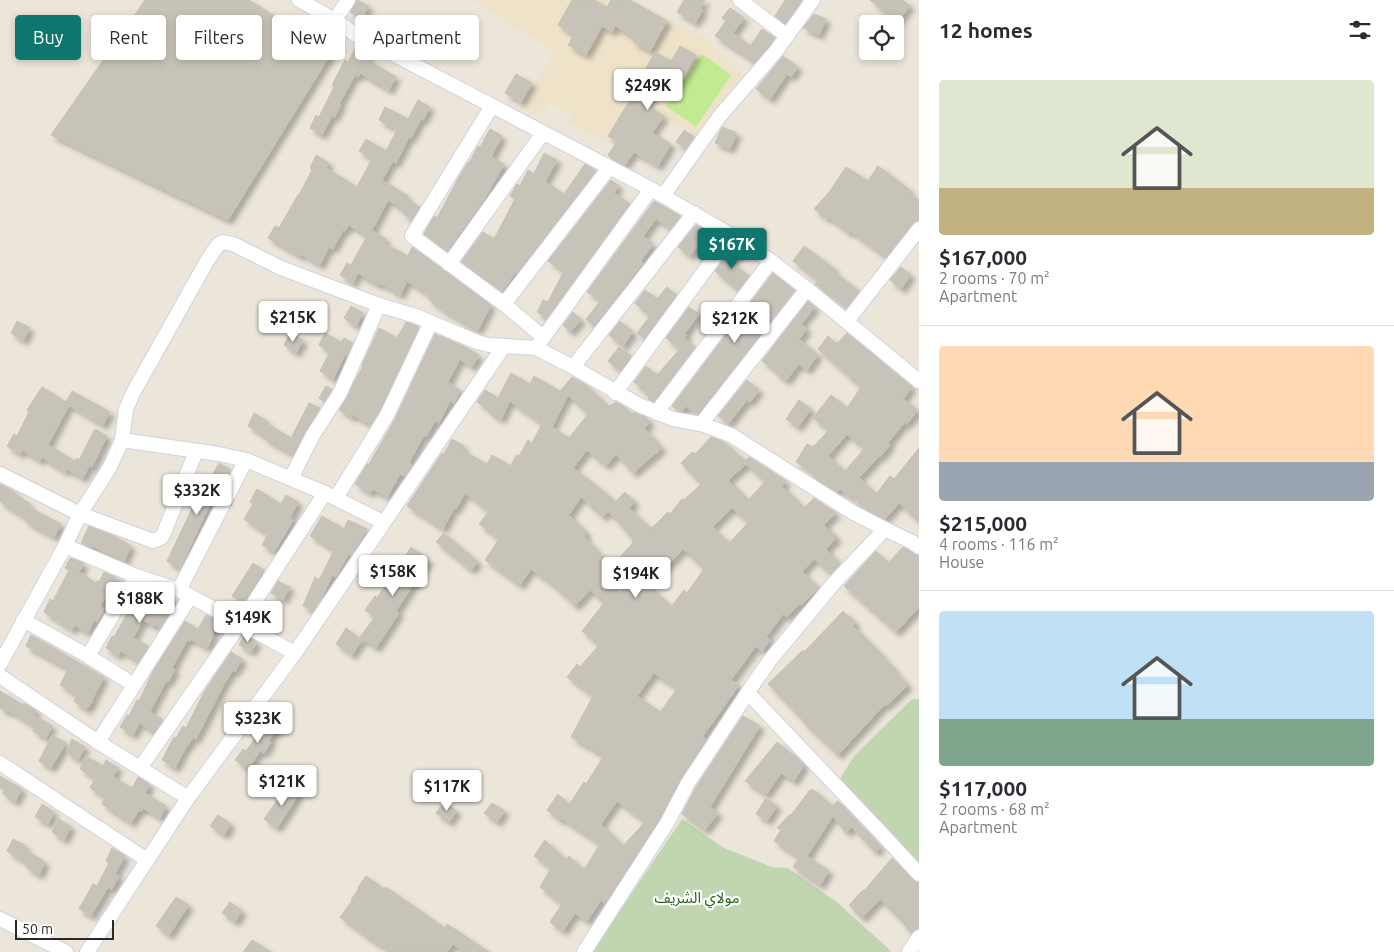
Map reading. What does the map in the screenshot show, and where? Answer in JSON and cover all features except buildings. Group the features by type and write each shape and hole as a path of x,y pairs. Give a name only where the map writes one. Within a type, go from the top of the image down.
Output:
{"street":[{"path":"299,0 326,15"},
{"path":"338,15 348,0"},
{"path":"740,0 788,36"},
{"path":"0,664 65,546 80,514 110,468 122,440 126,409 133,393 207,262 220,243 233,244 281,268 379,305 431,322 477,342 504,346 540,343 657,192 788,36 813,0"},
{"path":"345,27 657,192 731,235 771,261 848,321 919,381"},
{"path":"492,106 412,236 504,304 540,343 573,367 615,393 656,413 673,419 701,424 731,435 852,512 919,547"},
{"path":"449,264 543,133"},
{"path":"504,304 609,168"},
{"path":"573,367 694,213"},
{"path":"848,321 919,228"},
{"path":"615,393 731,235"},
{"path":"656,413 771,261"},
{"path":"701,424 807,289"},
{"path":"292,478 313,435 340,393 379,305"},
{"path":"140,768 240,624 377,433 431,322"},
{"path":"87,952 188,798 295,652 504,346"},
{"path":"122,440 219,454 246,460 292,478 383,522"},
{"path":"0,474 80,514 148,540 157,541 164,533 196,451"},
{"path":"98,742 134,684 184,594 246,460"},
{"path":"584,952 667,823 688,783 771,659 828,591 884,530"},
{"path":"65,546 184,594 295,652"},
{"path":"88,656 136,576"},
{"path":"23,620 134,684"},
{"path":"0,676 98,742 188,798"},
{"path":"748,693 919,874"},
{"path":"0,763 148,860"},
{"path":"0,919 66,952"},
{"path":"909,952 919,937"}],"shaded area":[{"path":"473,0 632,0 703,37 743,74 697,136 639,100 613,144 568,123 574,115 549,103 544,112 535,114 520,107 555,52"}],"green space":[{"path":"702,54 731,75 696,127 666,106"},
{"path":"912,699 919,699 919,868 843,786 840,779 854,756"},
{"name":"مولاي الشريف","path":"682,819 724,848 772,867 788,868 838,903 892,952 592,952"}]}
